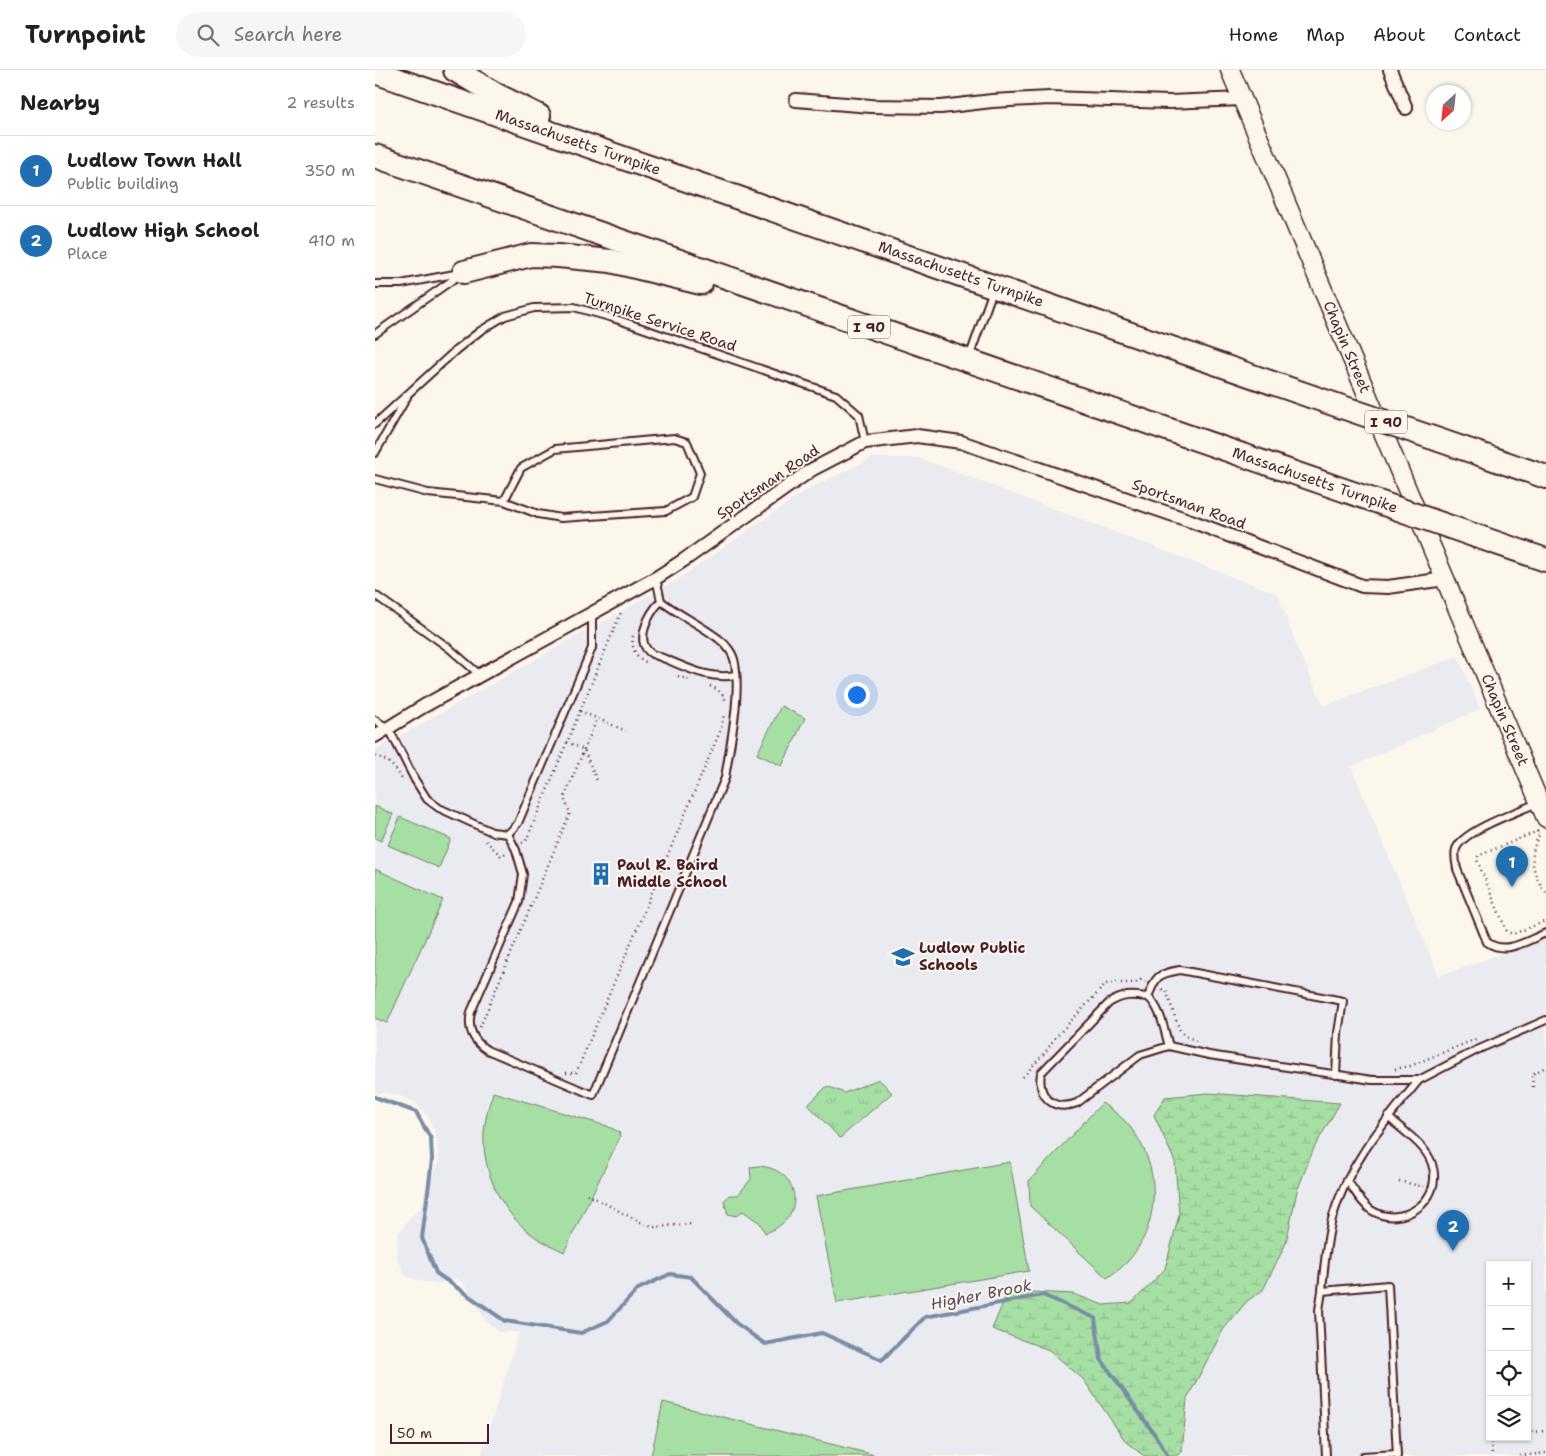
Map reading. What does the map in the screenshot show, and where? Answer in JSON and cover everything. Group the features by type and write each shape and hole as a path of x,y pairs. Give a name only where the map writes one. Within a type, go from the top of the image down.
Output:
{"highway":[{"path":"455,70 495,94 539,116 678,176"},
{"name":"Massachusetts Turnpike","path":"375,72 1546,477"},
{"name":"Massachusetts Turnpike","path":"375,156 1546,560"},
{"path":"464,272 531,255 602,260 675,276 894,336"}],"main road":[{"name":"Chapin Street","path":"1230,70 1543,810"}],"street":[{"path":"1390,70 1406,108"},
{"path":"796,100 871,106 941,107 992,101 1050,98 1169,102 1242,99"},
{"name":"Sportsman Road","path":"375,736 424,706 656,578 811,470 865,442 917,436 961,442 1191,521 1362,586 1388,587 1445,580"}],"lane":[{"path":"375,284 401,284 464,272"},
{"path":"375,334 464,272"},
{"path":"968,361 994,286"},
{"name":"Turnpike Service Road","path":"375,424 480,331 505,316 534,308 574,307 613,318 836,395 859,415 865,442"},
{"path":"375,453 411,392"},
{"path":"375,479 428,493 504,501 538,514 561,518 667,511 692,497 699,473 687,442 674,438 555,449 521,468 504,501"},
{"path":"508,834 515,847 523,874 519,902 471,1012 470,1027 472,1034 475,1041 487,1050 593,1095 725,778 731,738 737,685 735,662 729,649 719,639 661,601 656,578"},
{"path":"375,595 449,648 480,675"},
{"path":"661,601 653,608 643,634 643,642 646,649 652,654 711,676 723,678 736,676"},
{"path":"508,834 518,824 592,648 592,613"},
{"path":"375,720 389,729 427,799 439,808 492,832 508,834"},
{"path":"1543,810 1470,832 1456,849 1455,858 1457,868 1487,942 1495,948 1505,949 1546,933"},
{"path":"1148,998 1153,985 1162,973 1179,970 1343,1001 1338,1032 1336,1074"},
{"path":"1169,1046 1154,1002 1148,998 1134,995 1121,996 1109,1003 1041,1074 1041,1090 1046,1099 1056,1105 1068,1107 1077,1103 1140,1055 1169,1046 1209,1055 1373,1080 1419,1080"},
{"path":"1326,1456 1319,1310 1325,1256 1332,1219 1347,1180 1356,1163 1388,1117 1419,1080 1477,1050 1546,1020"},
{"path":"1347,1180 1360,1199 1370,1209 1381,1215 1394,1217 1406,1215 1417,1210 1426,1200 1432,1189 1433,1171 1427,1153 1388,1117"},
{"path":"1322,1291 1388,1285 1397,1455 1363,1456"}],"path":[{"path":"501,856 525,841 623,609"},
{"path":"634,629 632,640 634,650 640,659 648,663"},
{"path":"672,673 688,680 692,678"},
{"path":"566,1073 575,1073 721,729 726,702 724,695 718,689 709,686"},
{"path":"580,711 626,731"},
{"path":"482,1034 480,1027 570,813 564,798 597,718"},
{"path":"567,742 584,750 597,783"},
{"path":"1546,893 1531,856 1539,835 1537,831 1478,856 1477,860 1507,932 1513,934 1546,921"},
{"path":"1023,1077 1047,1050 1054,1039 1110,982 1136,983 1141,980 1166,991 1179,1031 1201,1043"},
{"path":"1393,1070 1410,1066 1478,1038"},
{"path":"1533,1087 1532,1074 1546,1067"},
{"path":"1399,1181 1432,1189"},
{"path":"587,1194 640,1222 655,1227 691,1224"},
{"path":"1531,1432 1546,1431"},
{"path":"1491,1441 1492,1456"},
{"path":"1520,1456 1546,1453"}],"shaded area":[{"name":"Ludlow Public Schools","path":"871,458 919,458 1278,594 1299,652 1324,706 1458,656 1480,709 1351,767 1439,976 1546,938 1546,1456 481,1456 519,1332 499,1332 486,1321 464,1283 455,1278 438,1284 419,1281 406,1276 397,1259 398,1234 408,1220 422,1206 426,1188 439,1164 437,1140 428,1116 415,1102 398,1095 375,1092 375,750 680,578 805,491"}],"green space":[{"path":"781,706 805,718 782,766 757,754"},
{"path":"375,806 393,814 381,841 375,838"},
{"path":"400,817 451,839 439,868 388,845"},
{"path":"375,869 443,900 387,1023 375,1018"},
{"path":"879,1079 892,1093 840,1138 808,1105 827,1086 844,1093"},
{"path":"493,1092 607,1126 619,1132 620,1137 564,1252 540,1240 526,1230 513,1217 494,1187 488,1170 484,1135"},
{"path":"1208,1093 1340,1103 1314,1148 1297,1191 1286,1243 1263,1290 1247,1301 1223,1330 1187,1399 1182,1452 1176,1456 1144,1456 1126,1442 1083,1379 1049,1350 992,1329 1008,1291 1074,1294 1103,1305 1132,1303 1165,1269 1179,1215 1175,1162 1154,1115 1165,1097"},
{"path":"1102,1103 1121,1117 1136,1134 1151,1170 1153,1189 1152,1209 1148,1227 1140,1245 1126,1264 1107,1278 1030,1206 1029,1181"},
{"path":"1010,1162 1029,1271 837,1303 816,1196"},
{"path":"759,1166 773,1169 784,1176 791,1185 794,1196 793,1207 788,1217 779,1227 765,1233 760,1223 743,1211 736,1216 728,1214 724,1201 729,1195 738,1195 751,1179 750,1167"},
{"path":"663,1402 879,1456 651,1456"}],"waterway":[{"name":"Higher Brook","path":"375,1097 416,1112 431,1139 432,1160 422,1238 436,1273 505,1321 581,1333 608,1321 638,1289 670,1274 691,1277 736,1323 765,1344 822,1333 882,1360 925,1317 1043,1295 1095,1318 1101,1359 1168,1456"}],"place":[{"name":"Paul R. Baird Middle School","path":"601,874"},
{"name":"Ludlow Town Hall","path":"1512,887"},
{"name":"Ludlow Public Schools","path":"903,957"},
{"name":"Ludlow High School","path":"1453,1251"}]}
